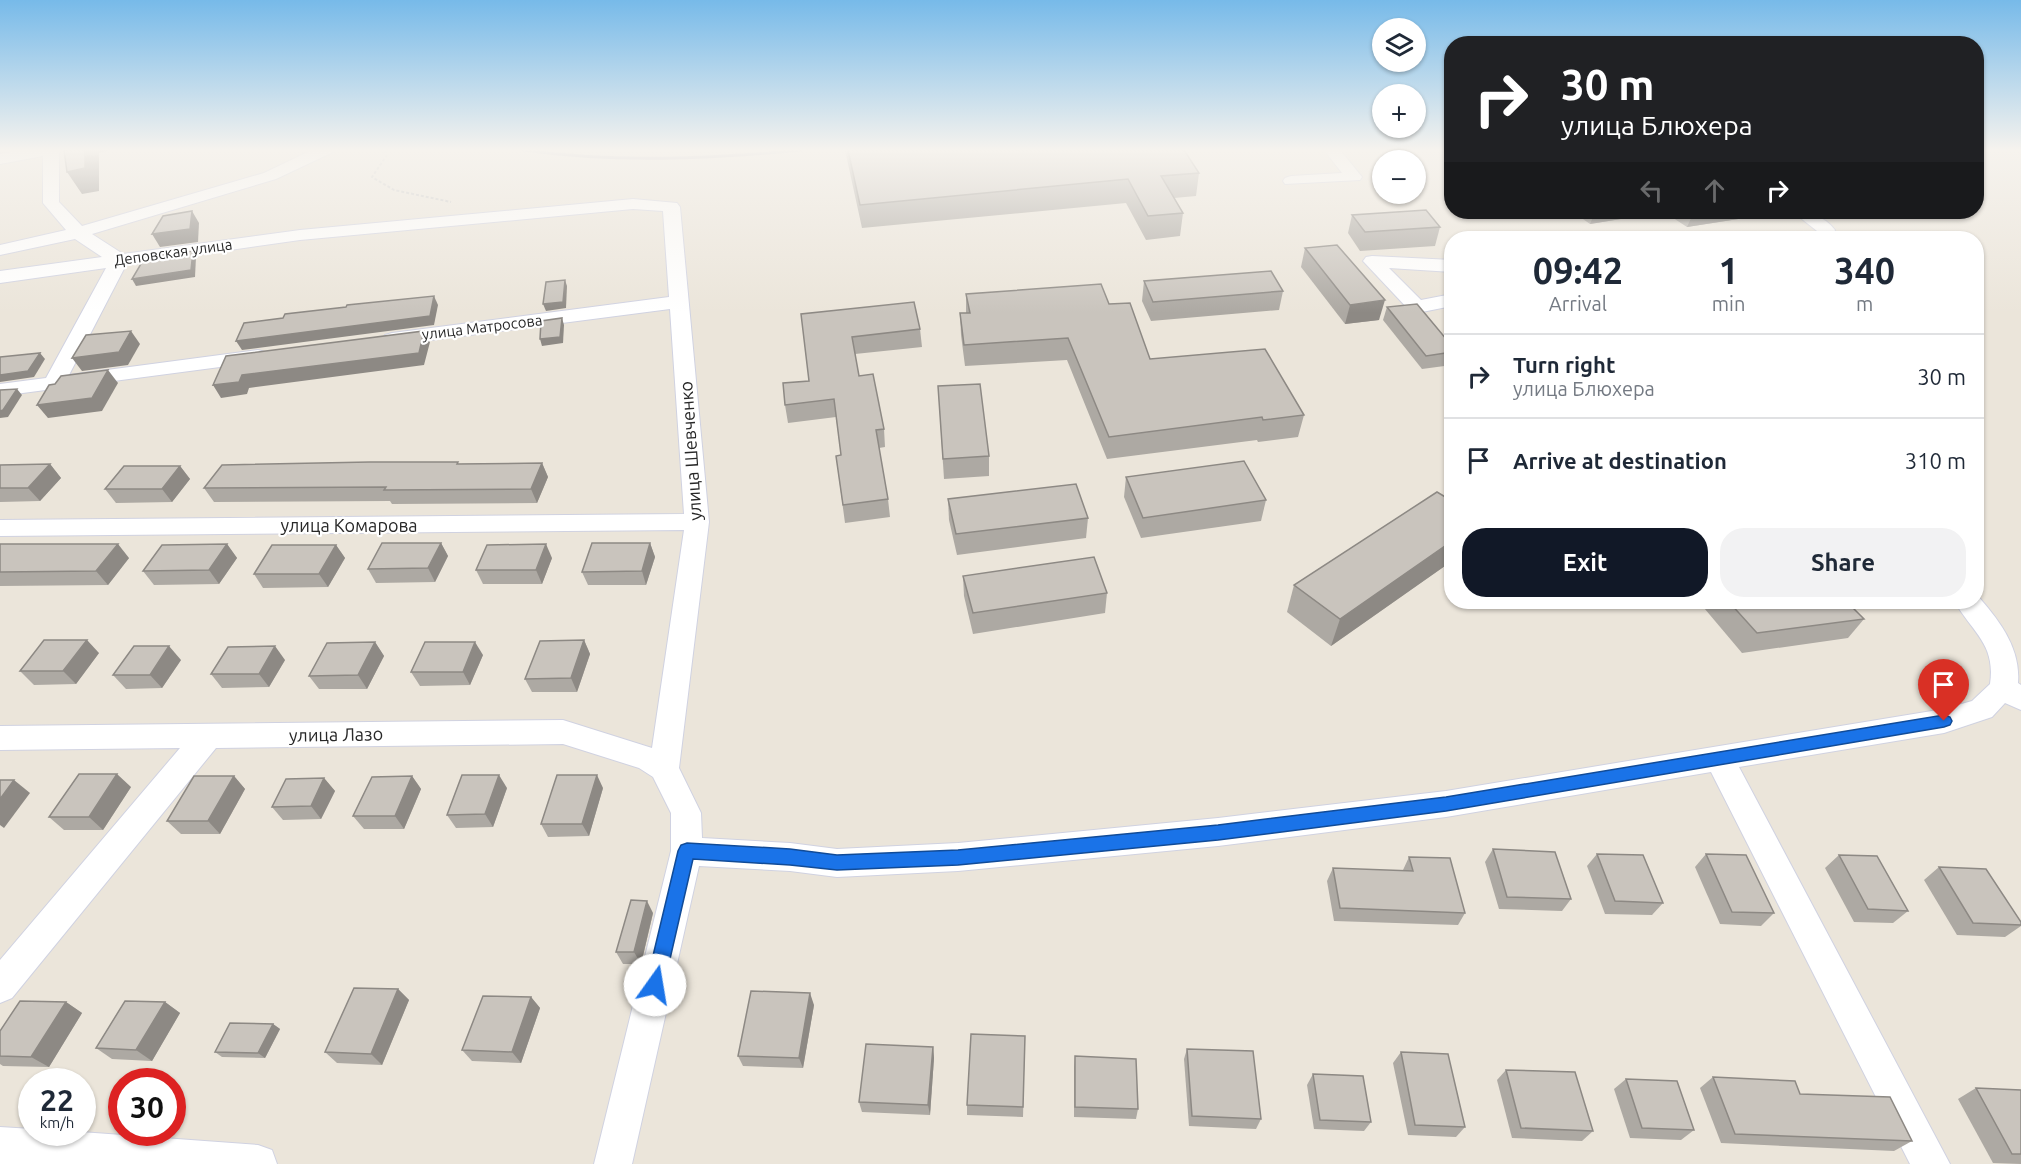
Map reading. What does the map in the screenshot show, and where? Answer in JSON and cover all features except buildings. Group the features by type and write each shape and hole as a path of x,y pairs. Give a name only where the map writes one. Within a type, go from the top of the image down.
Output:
{"street":[{"path":"52,204 78,232 119,260 54,383"},
{"path":"0,250 78,232 173,204"},
{"name":"Деповская улица","path":"0,277 300,235 630,204"},
{"name":"улица Шевченко","path":"637,204 671,207 697,522 664,768"},
{"path":"1811,219 1826,231"},
{"path":"1444,266 1372,261 1417,307 1444,302"},
{"name":"улица Матросова","path":"372,341 678,302"},
{"path":"0,390 277,354"},
{"name":"улица Комарова","path":"0,528 697,522"},
{"path":"687,851 790,857 837,863 958,857 1218,832 1435,805 1944,721 1982,709 2012,693 2002,652 1989,626 1974,609"},
{"name":"улица Лазо","path":"0,738 563,732 649,759 664,768"},
{"path":"0,986 208,736"},
{"path":"1719,759 1931,1164"},
{"path":"614,1164 687,851 686,813 664,768"},
{"path":"0,1146 258,1164"}],"route":[{"path":"655,985 687,851 790,857 837,863 958,857 1218,832 1446,804 1944,721"}]}
